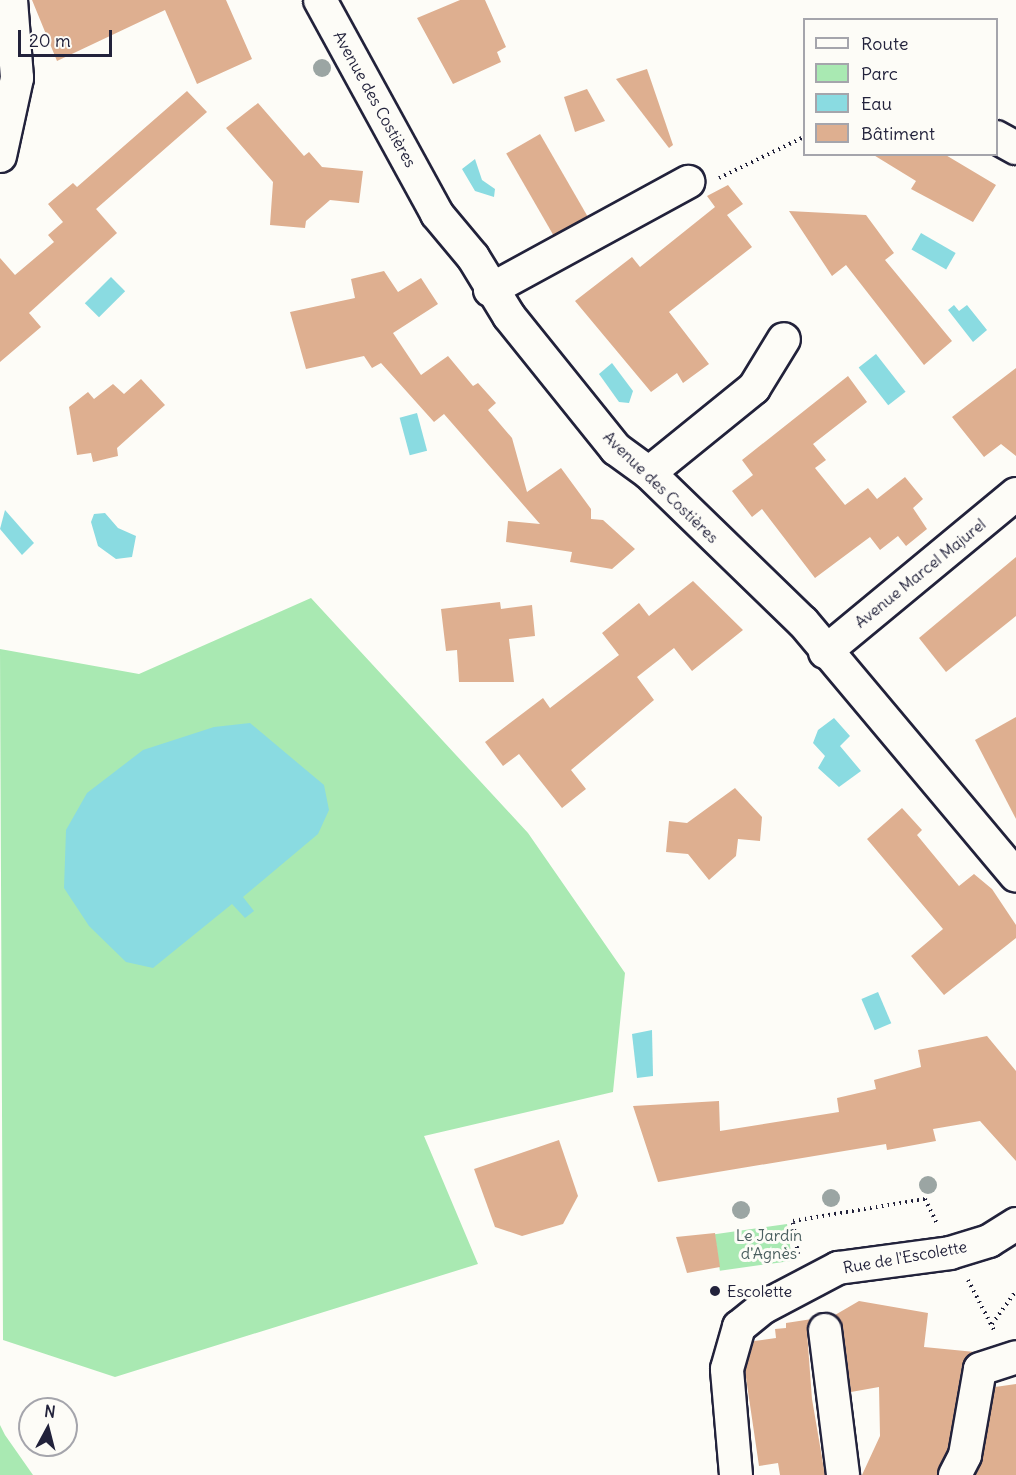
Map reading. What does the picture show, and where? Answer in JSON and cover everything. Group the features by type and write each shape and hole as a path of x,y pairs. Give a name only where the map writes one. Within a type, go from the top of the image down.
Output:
{"street":[{"path":"0,156 17,78 10,0"},
{"name":"Avenue des Costières","path":"320,0 437,214 466,247 490,290 616,449 649,473 803,622 825,652 1016,876"},
{"path":"998,138 1016,148"},
{"path":"490,290 688,182"},
{"path":"649,473 754,388 784,339"},
{"name":"Avenue Marcel Majurel","path":"825,652 1016,494"},
{"name":"Rue de l'Escolette","path":"736,1475 727,1369 739,1327 773,1301 838,1268 950,1253 989,1241 1016,1224"},
{"path":"825,1330 843,1475"},
{"path":"955,1475 965,1455 980,1369 1016,1357"}],"path":[{"path":"688,182 725,177 803,138"},
{"path":"798,1256 793,1221 925,1199 950,1253"},
{"path":"992,1324 1016,1291"},
{"path":"974,1293 988,1317"}],"green space":[{"path":"311,598 528,833 625,973 613,1092 424,1136 478,1264 115,1377 3,1340 0,649 139,674"},
{"name":"Le Jardin d'Agnès","path":"787,1224 792,1261 720,1271 715,1234"},
{"path":"0,1425 18,1457 20,1457 33,1475 0,1475"}],"water":[{"path":"475,159 482,180 495,189 494,197 475,191 462,169"},
{"path":"921,233 956,253 946,269 912,249"},
{"path":"111,277 125,291 99,317 85,303"},
{"path":"954,305 959,311 967,305 987,330 973,342 948,310"},
{"path":"876,354 906,392 888,405 859,368"},
{"path":"612,363 633,391 629,403 619,402 599,374"},
{"path":"417,413 427,451 410,455 400,418"},
{"path":"5,510 34,543 22,555 0,529"},
{"path":"105,513 118,528 136,536 132,557 116,559 98,546 91,522 94,514"},
{"path":"834,718 850,736 840,746 861,771 839,787 818,768 825,756 813,743 818,730"},
{"path":"250,723 324,785 329,810 318,834 243,897 254,911 245,918 232,904 153,968 126,962 89,926 64,888 66,830 87,793 143,750 214,727"},
{"path":"878,992 891,1023 875,1030 861,999"},
{"path":"652,1030 653,1076 637,1078 632,1034"}],"building":[{"path":"32,0 226,0 252,59 197,84 165,10 57,61"},
{"path":"460,0 485,0 506,47 497,52 501,62 453,84 417,18"},
{"path":"647,69 673,145 669,148 616,79"},
{"path":"587,89 605,121 575,132 564,97"},
{"path":"187,91 207,112 96,209 117,233 29,313 41,327 0,362 0,258 15,275 54,242 48,235 63,222 48,204 73,183 77,187"},
{"path":"258,103 304,156 309,152 322,167 363,171 359,203 330,200 306,221 305,228 270,225 273,182 226,128"},
{"path":"540,134 588,216 554,236 506,154"},
{"path":"875,156 947,156 996,185 973,222 911,189 916,181"},
{"path":"728,185 743,204 727,215 752,247 669,312 709,364 683,383 677,373 651,392 575,301 632,257 640,267 715,207 707,196"},
{"path":"789,211 866,215 894,253 885,260 952,341 924,365 846,265 832,276"},
{"path":"384,271 398,292 421,278 438,304 393,333 421,375 448,356 473,386 478,383 496,403 488,410 512,438 527,492 561,468 591,509 591,519 603,520 635,549 612,569 570,562 572,552 506,542 508,521 540,524 444,414 434,422 381,363 372,368 364,356 306,369 290,312 355,298 351,279"},
{"path":"1016,368 1016,456 1001,444 984,457 952,417"},
{"path":"848,376 867,402 813,444 826,460 815,468 845,505 868,488 877,499 905,477 923,499 913,508 927,529 906,546 898,536 880,550 870,537 815,578 762,509 752,517 732,491 753,475 742,460"},
{"path":"141,379 165,405 117,448 118,456 93,462 91,453 77,455 69,407 88,392 94,399 113,384 124,394"},
{"path":"1016,557 1016,616 946,672 919,638"},
{"path":"693,581 743,630 692,671 674,648 637,677 654,700 571,770 586,789 562,808 519,754 503,766 485,742 543,698 550,708 619,655 602,633 639,603 649,616"},
{"path":"500,602 501,609 532,605 535,636 509,639 514,682 459,682 457,650 446,651 441,609"},
{"path":"1016,717 1016,819 975,740"},
{"path":"735,788 762,817 760,841 738,839 736,856 709,880 688,854 666,852 669,821 687,823"},
{"path":"902,808 922,830 917,835 959,886 974,874 992,889 1016,925 1016,938 944,995 911,956 943,929 867,839"},
{"path":"987,1036 1016,1071 1016,1161 980,1121 933,1129 936,1141 887,1150 886,1144 658,1182 633,1106 719,1101 720,1131 839,1112 837,1098 876,1089 874,1080 921,1067 918,1050"},
{"path":"559,1140 578,1196 563,1224 522,1236 495,1227 474,1169"},
{"path":"715,1233 720,1267 687,1273 676,1237"},
{"path":"859,1301 928,1313 924,1347 975,1352 962,1366 948,1449 937,1475 862,1475 880,1436 879,1387 851,1392 843,1328 835,1315"},
{"path":"812,1319 807,1332 812,1399 825,1475 780,1475 778,1463 759,1466 745,1371 754,1341 776,1338 775,1329 786,1328 786,1323"},
{"path":"1016,1384 1016,1475 975,1475 995,1387"}],"place":[{"name":"Escolette","path":"715,1291"}]}
